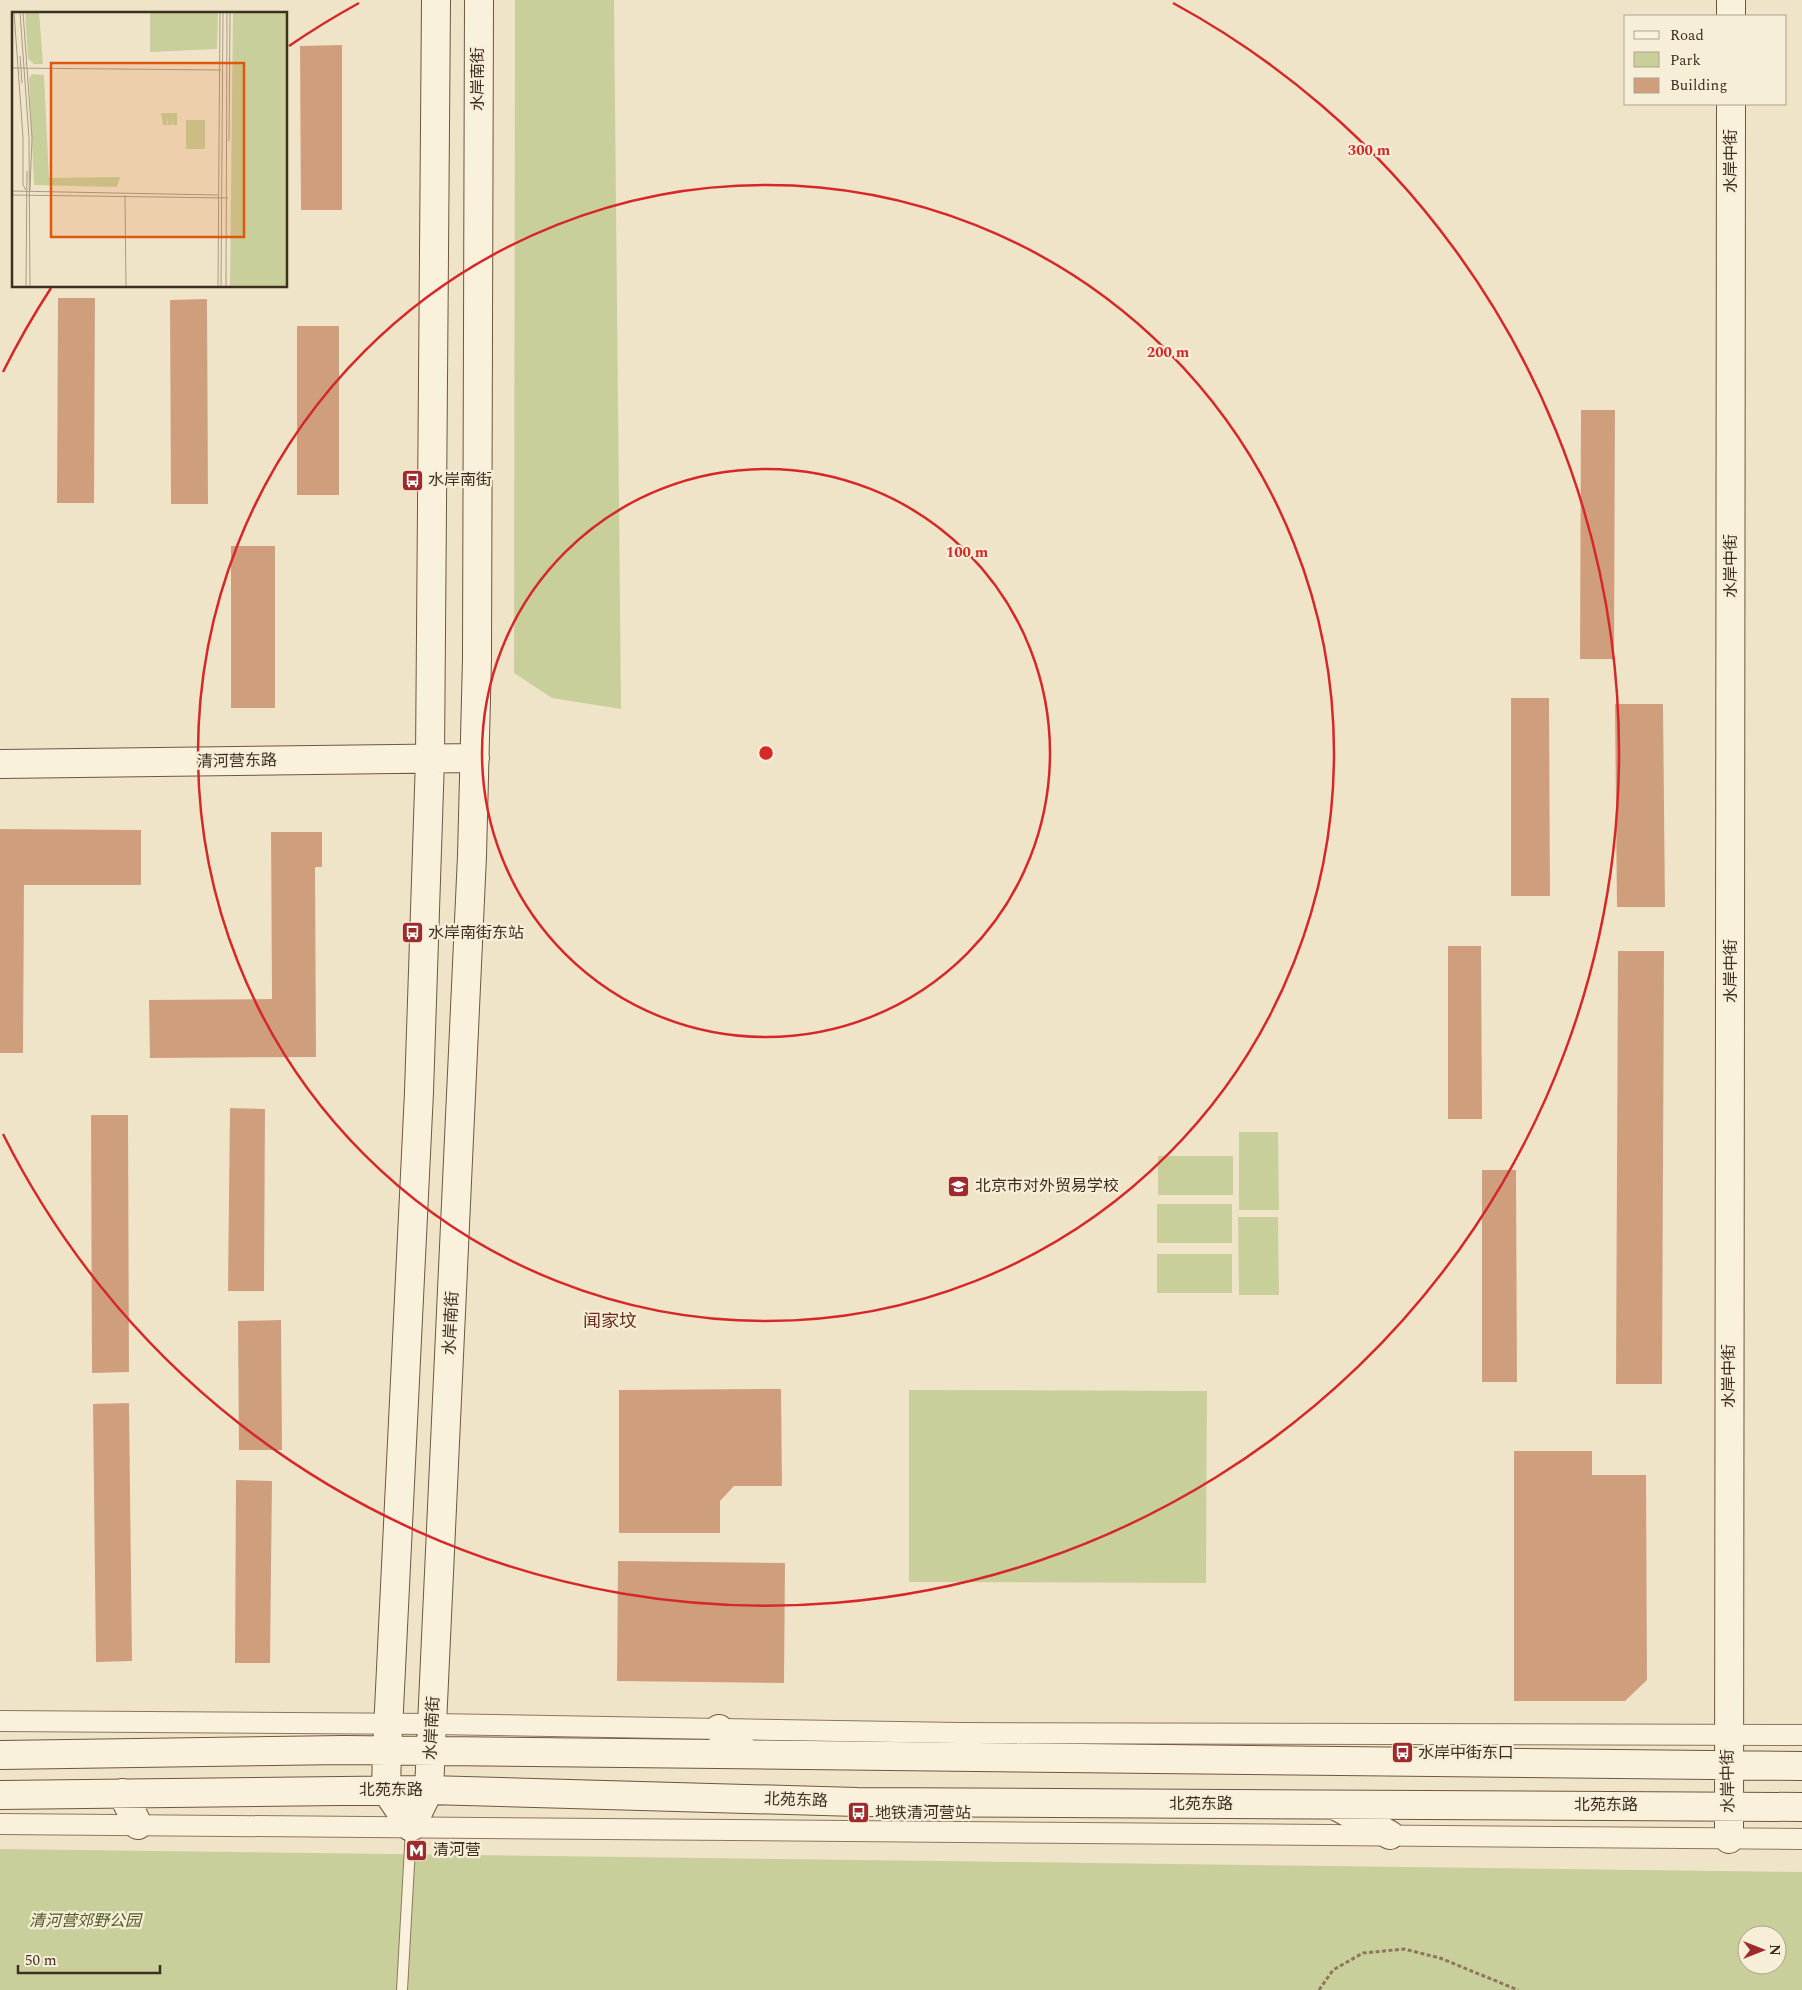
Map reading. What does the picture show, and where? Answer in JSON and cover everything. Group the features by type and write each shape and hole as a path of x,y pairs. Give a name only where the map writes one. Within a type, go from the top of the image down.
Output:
{"street":[{"path":"411,1826 386,1790 418,1092 430,758 436,0"},
{"name":"水岸南街","path":"411,1826 429,1790 432,1751 472,856 477,659 479,0"},
{"path":"1731,0 1731,15"},
{"name":"水岸中街","path":"1729,1839 1731,105"},
{"name":"清河营东路","path":"0,764 475,758"},
{"path":"0,1721 389,1723 959,1733 1802,1735"},
{"path":"719,1729 748,1754"},
{"path":"0,1755 432,1751 1802,1766"},
{"name":"北苑东路","path":"0,1795 429,1790 857,1802 1802,1807"},
{"path":"122,1793 138,1825"},
{"path":"1332,1804 1390,1836"},
{"path":"0,1824 1802,1839"}],"lane":[{"path":"402,1990 411,1826"}],"path":[{"path":"1319,1990 1334,1970 1364,1953 1404,1949 1440,1958 1518,1990"}],"green space":[{"path":"515,0 614,0 621,709 552,698 514,673"},
{"path":"1239,1132 1278,1132 1279,1210 1239,1210"},
{"path":"1158,1156 1233,1156 1233,1195 1158,1195"},
{"path":"1157,1204 1232,1204 1232,1243 1157,1243"},
{"path":"1238,1217 1278,1217 1279,1295 1239,1295"},
{"path":"1157,1254 1232,1254 1232,1293 1157,1293"},
{"path":"909,1390 1207,1391 1206,1583 909,1582"},
{"name":"清河营郊野公园","path":"0,1849 1802,1872 1802,1990 0,1990"}],"building":[{"path":"342,45 342,210 301,210 300,46"},
{"path":"58,298 95,298 94,503 57,503"},
{"path":"207,299 208,504 171,504 170,300"},
{"path":"297,326 339,326 339,495 297,495"},
{"path":"1581,410 1615,410 1614,659 1580,659"},
{"path":"231,546 275,546 275,708 231,708"},
{"path":"1511,698 1549,698 1550,896 1511,896"},
{"path":"1615,704 1663,704 1665,907 1617,907"},
{"path":"0,829 141,830 141,885 24,885 23,1053 0,1053"},
{"path":"271,832 322,832 322,867 315,867 316,1057 150,1058 149,1000 272,999"},
{"path":"1448,946 1481,946 1482,1119 1448,1119"},
{"path":"1618,951 1664,951 1662,1384 1616,1384"},
{"path":"230,1108 265,1109 264,1291 228,1291"},
{"path":"91,1115 128,1115 129,1372 92,1373"},
{"path":"1482,1170 1516,1170 1517,1382 1482,1382"},
{"path":"281,1320 282,1450 239,1450 238,1321"},
{"path":"781,1389 782,1486 734,1486 720,1501 720,1533 619,1533 619,1390"},
{"path":"129,1403 132,1661 96,1662 93,1404"},
{"path":"1514,1451 1592,1451 1592,1475 1646,1475 1647,1680 1625,1701 1514,1701"},
{"path":"236,1480 272,1481 270,1663 235,1663"},
{"path":"618,1561 785,1563 784,1683 617,1681"}],"place":[{"name":"水岸南街","path":"412,480"},
{"name":"水岸南街东站","path":"412,933"},
{"name":"北京市对外贸易学校","path":"959,1186"},
{"name":"水岸中街东口","path":"1402,1753"},
{"name":"地铁清河营站","path":"859,1813"},
{"name":"清河营","path":"417,1850"}],"district":[{"name":"闻家坟","path":"610,1321"}]}
